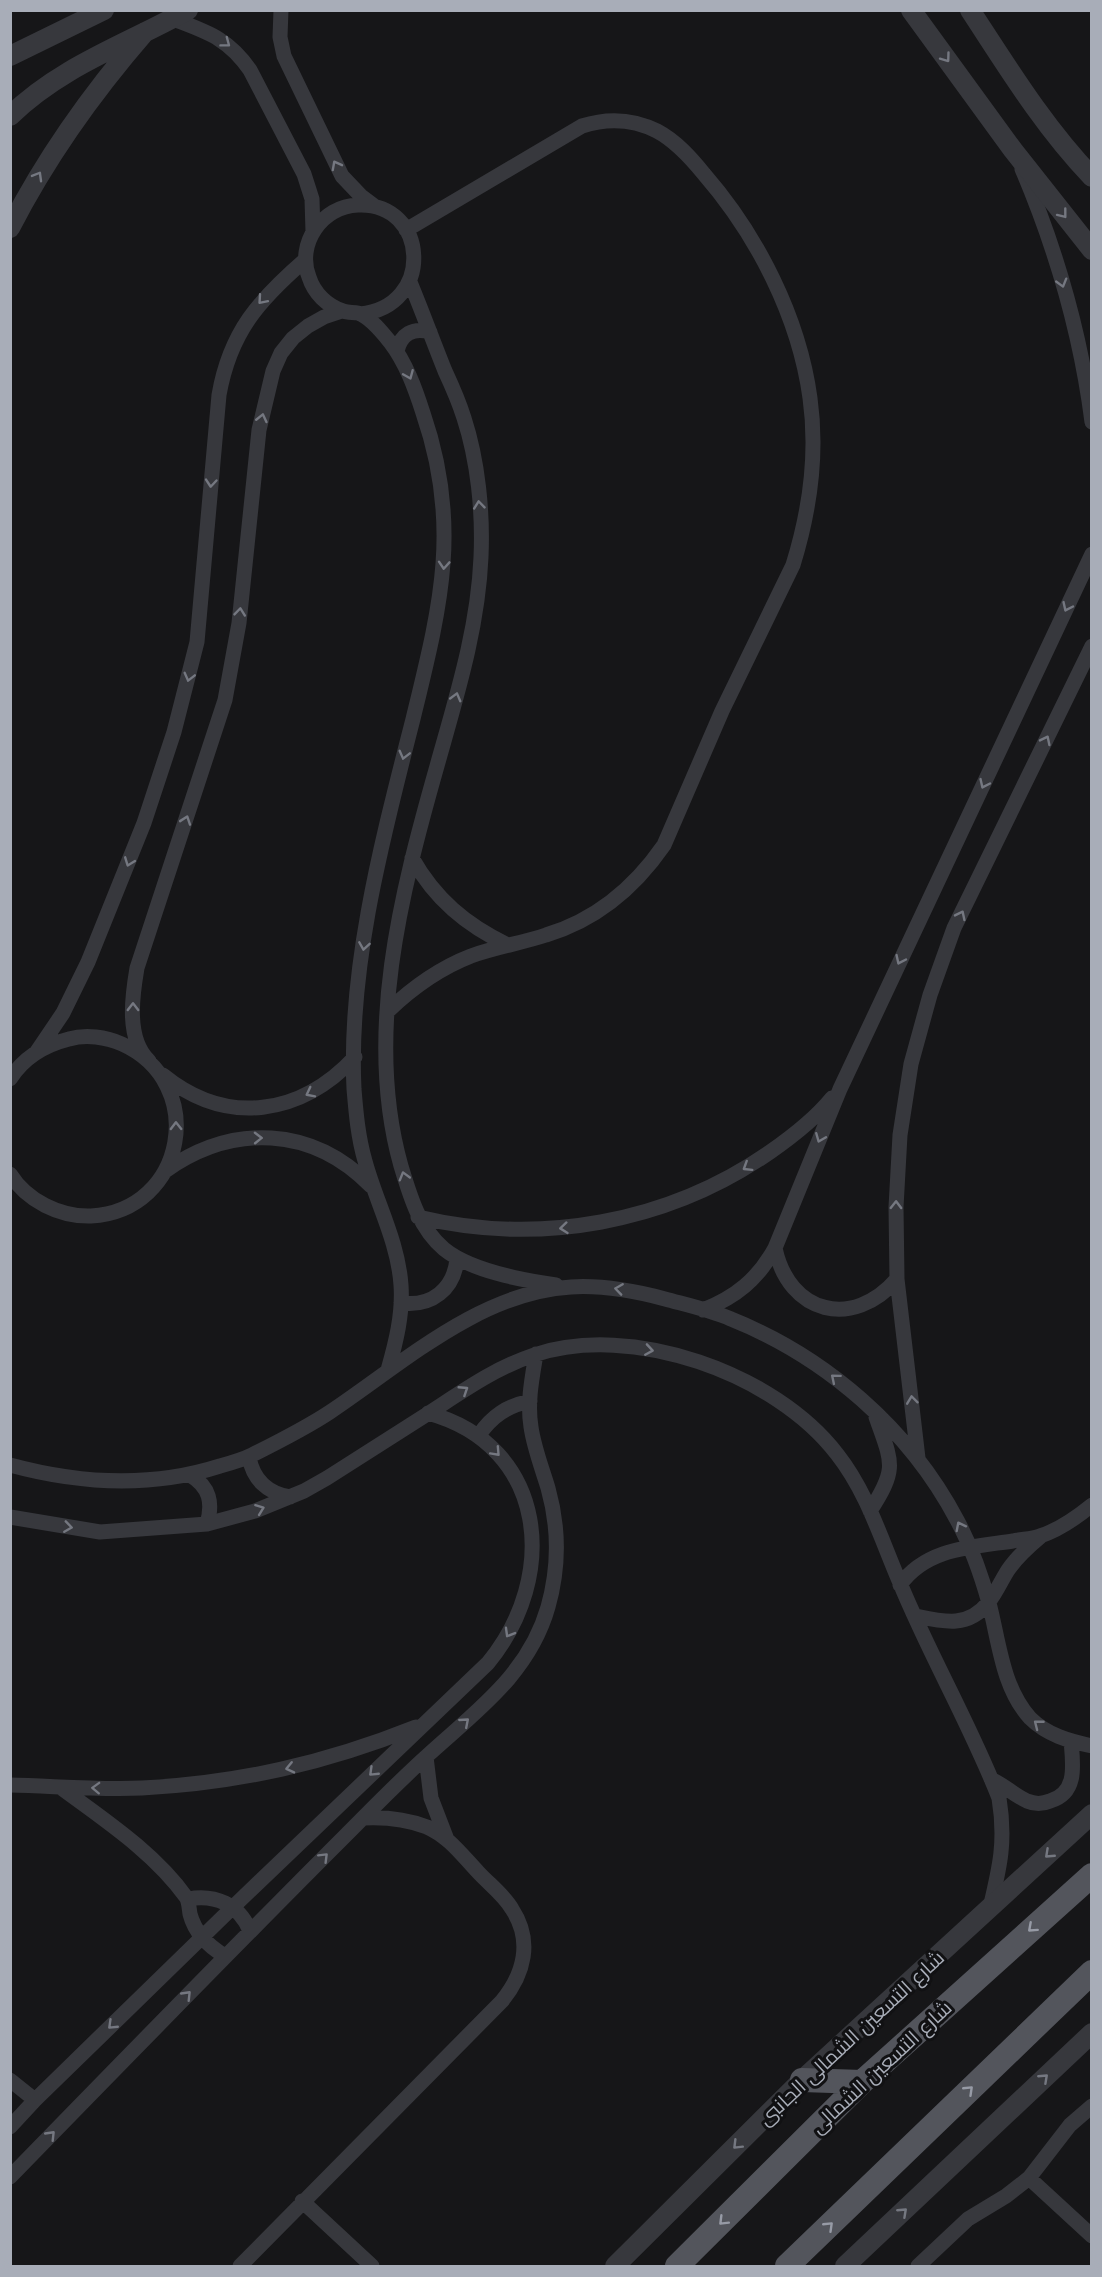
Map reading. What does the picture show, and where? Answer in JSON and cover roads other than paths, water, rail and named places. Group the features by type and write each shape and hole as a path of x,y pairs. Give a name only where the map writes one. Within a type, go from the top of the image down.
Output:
{"main road":[{"name":"شارع التسعين الشمالى","path":"677,2266 862,2082 1092,1875"},
{"path":"787,2266 1092,1972"},
{"path":"1067,1994 1092,1993"},
{"path":"802,2080 862,2082"}],"street":[{"path":"10,56 104,10"},
{"path":"281,10 280,38 284,56 331,154 351,187 376,207 393,216 406,230 413,246 413,273 410,282 393,303 378,311 360,314 342,311 326,302 313,287 306,270 306,250 313,232 324,218 340,209 357,205 376,207"},
{"path":"911,10 1013,150 1092,250"},
{"path":"970,10 1024,92 1070,154 1092,177"},
{"path":"11,114 54,80 99,54 181,15 226,42 240,55 250,70 304,174 312,199 313,232"},
{"path":"10,228 52,153 80,111 145,32"},
{"path":"388,1011 418,985 470,956 565,929 597,912 634,882 664,845 722,711 793,565 810,494 814,445 810,397 801,353 777,288 745,226 697,165 669,138 645,126 633,123 607,120 582,126 406,230"},
{"path":"1013,150 1029,186 1056,262 1077,339 1092,422"},
{"path":"36,1053 63,1013 88,962 144,823 174,732 197,642 219,395 231,350 244,323 263,299 305,260"},
{"path":"410,282 464,418 478,487 481,555 479,589 471,641 412,858 394,953 388,1011 387,1079 390,1115 396,1149 418,1216 430,1235 457,1258 512,1277 567,1287 619,1289 663,1298 703,1310 738,1322 803,1354 830,1373 875,1413 918,1458 957,1518 971,1547 989,1602 1002,1659 1019,1701 1029,1717 1041,1727 1071,1741 1092,1746"},
{"path":"165,1171 176,1138 177,1120 174,1102 153,1066 140,1052 133,1019 137,968 225,700 239,623 259,430 273,371 281,353 293,338 324,317 342,311"},
{"path":"360,314 387,338 397,351 416,391 436,457 443,506 444,562 436,626 392,802 372,898 356,996 354,1083 359,1136 365,1162 396,1251 402,1303 397,1338 388,1370"},
{"path":"397,351 403,337 409,332 423,330 430,332"},
{"path":"703,1310 722,1303 746,1286 766,1264 775,1248 840,1089 1092,554"},
{"path":"918,1458 897,1279 896,1207 900,1135 911,1064 930,995 954,928 1092,646"},
{"path":"412,858 433,890 459,916 474,927 508,945"},
{"path":"10,1079 24,1062 54,1043 74,1038 94,1037 114,1041 132,1049 175,1085 194,1096 215,1103 260,1108 281,1104 312,1092 340,1073 355,1057"},
{"path":"418,1216 476,1228 530,1230 584,1226 637,1215 713,1186 760,1159 803,1127 840,1089"},
{"path":"10,1174 38,1202 52,1209 84,1216 100,1215 131,1205 144,1196 165,1171 181,1160 216,1144 254,1137 274,1137 293,1140 330,1154 346,1164 375,1190"},
{"path":"775,1248 779,1266 787,1282 800,1295 816,1304 834,1309 861,1306 885,1293 897,1279"},
{"path":"402,1303 425,1303 436,1298 452,1281 457,1258"},
{"path":"10,1465 42,1473 102,1481 163,1480 190,1475 249,1456 327,1414 388,1370 487,1308 524,1296 567,1287"},
{"path":"10,1517 100,1532 207,1524 255,1511 290,1497 327,1478 504,1366 536,1354 582,1345 629,1347 697,1361 742,1379 785,1405 822,1436 851,1473 900,1585 999,1797 1003,1833 1001,1861 990,1909"},
{"path":"10,2177 250,1931 426,1757 485,1706 512,1678 533,1646 547,1610 555,1571 555,1529 548,1488 530,1426 530,1401 536,1354"},
{"path":"478,1435 484,1426 500,1412 530,1401"},
{"path":"10,2127 202,1937 488,1663 501,1647 520,1613 530,1575 532,1534 523,1494 515,1475 505,1460 478,1435 463,1425 428,1413"},
{"path":"870,1512 887,1483 890,1465 875,1413"},
{"path":"249,1456 254,1474 265,1487 281,1496 290,1497"},
{"path":"190,1475 203,1485 210,1499 211,1507 207,1524"},
{"path":"916,1616 945,1623 957,1622 976,1615 989,1602 1012,1564 1040,1537 1077,1517 1092,1505"},
{"path":"900,1585 918,1564 948,1551 1040,1537"},
{"path":"10,1785 141,1788 200,1784 257,1776 337,1756 424,1723"},
{"path":"991,1779 1029,1802 1039,1803 1056,1799 1069,1788 1072,1780 1074,1772 1071,1741"},
{"path":"426,1757 431,1798 446,1837"},
{"path":"60,1786 129,1839 160,1867 188,1899 193,1923 202,1937 225,1956"},
{"name":"شارع التسعين الشمالى الجانبى","path":"615,2266 802,2080 1092,1814"},
{"path":"240,2266 502,2001 515,1986 523,1967 525,1946 521,1926 512,1908 446,1837 427,1827 406,1821 385,1817 364,1818"},
{"path":"188,1899 211,1897 233,1907 243,1917 250,1931"},
{"path":"845,2266 1092,2033"},
{"path":"10,2080 35,2100"},
{"path":"918,2266 968,2218 1006,2196 1029,2178 1070,2125 1092,2106"},
{"path":"1029,2178 1092,2236"},
{"path":"302,2201 372,2266"}]}
